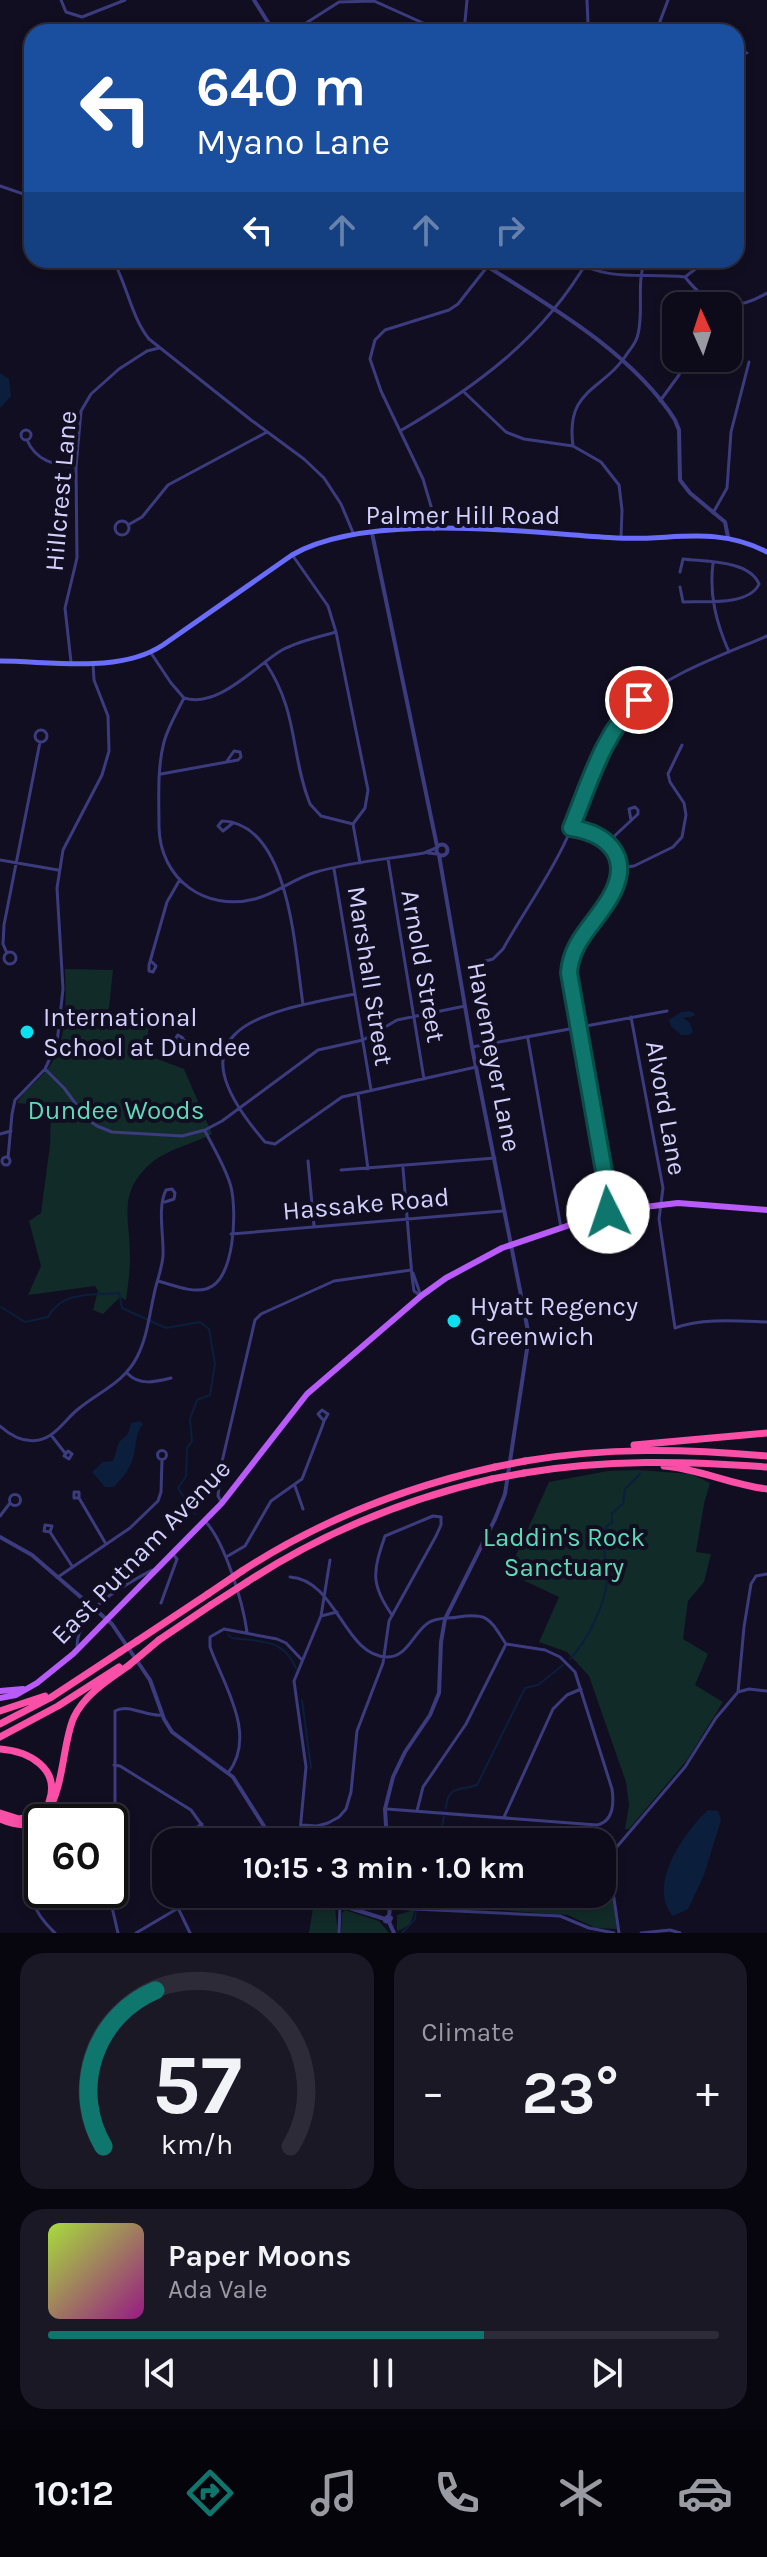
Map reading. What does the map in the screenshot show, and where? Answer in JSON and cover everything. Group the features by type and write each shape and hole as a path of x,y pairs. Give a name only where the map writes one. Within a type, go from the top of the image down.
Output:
{"highway":[{"path":"0,1724 86,1675 242,1571 299,1538 364,1508 417,1488 525,1461 619,1447 767,1433"},
{"path":"584,1453 669,1450 767,1456"},
{"path":"0,1816 14,1823 29,1823 49,1811 76,1714 89,1696 127,1664 247,1582 302,1550 365,1520 431,1496 524,1473 610,1463 694,1462 767,1467"},
{"path":"610,1463 684,1468 745,1486 767,1489"},
{"path":"0,1737 127,1664"},
{"path":"0,1711 31,1702 86,1675"},
{"path":"0,1749 20,1752 39,1762 48,1774 52,1790 47,1805 36,1815 19,1819 0,1816"}],"main road":[{"name":"Palmer Hill Road","path":"0,661 120,662 151,653 292,555 313,544 354,535 434,530 521,531 621,538 694,534 728,537 767,552"},
{"name":"East Putnam Avenue","path":"0,1698 16,1695 49,1675 77,1650 222,1503 307,1394 421,1296 466,1265 511,1245 611,1211 661,1204 711,1204 767,1210"},
{"name":"East Putnam Avenue","path":"0,1691 23,1689"}],"street":[{"path":"61,0 66,12 82,17 125,0"},
{"path":"254,0 269,24"},
{"path":"465,24 467,0"},
{"path":"587,0 588,23"},
{"path":"659,24 668,0"},
{"path":"305,24 339,2 374,1 425,24"},
{"path":"0,186 24,194"},
{"path":"118,268 138,322 150,340 292,448 324,478 346,512 354,535"},
{"path":"434,530 433,513 423,479 370,359 375,340 392,326 441,314 458,304 486,268"},
{"path":"489,268 623,360 670,412 679,430 680,480 690,493 727,525 728,537"},
{"path":"400,431 465,393 505,360 552,309 583,268"},
{"path":"587,268 613,276 685,277 697,268"},
{"path":"573,446 571,417 579,400 623,360 638,336 643,268"},
{"path":"685,277 696,292"},
{"path":"742,303 767,293"},
{"path":"147,351 150,340"},
{"name":"Hillcrest Lane","path":"71,662 65,608 77,558 76,467 81,411 87,400 119,369 147,351 159,348"},
{"path":"713,513 727,488 731,432 749,362"},
{"path":"660,401 680,372"},
{"path":"465,393 506,432 524,439 573,446 601,462 619,485 621,538"},
{"path":"128,525 142,517 168,485 267,432"},
{"path":"27,440 36,455 47,463 76,467"},
{"name":"Havemeyer Lane","path":"372,533 433,825 472,1047 529,1336 507,1485 498,1513 445,1619"},
{"path":"292,555 328,606 336,632 368,790 365,808 353,824 360,863"},
{"path":"680,572 683,559 713,562 745,569 755,574 759,584 755,592 745,597 683,602 680,587"},
{"path":"713,562 712,600 729,652"},
{"path":"151,653 184,698 197,701 210,699 290,646 336,632"},
{"path":"471,965 499,955 571,828 612,732 625,713 659,687 767,636"},
{"path":"8,1158 15,1100 45,1069 57,1043 63,989 58,870 66,842 102,775 109,751 108,716 94,680 93,662"},
{"path":"265,662 287,703 310,804 321,816 353,824"},
{"path":"184,698 165,739 159,841 164,859 179,881 203,895 230,901 253,900 312,873 438,851 446,854"},
{"path":"7,953 3,944 4,925 40,742"},
{"path":"618,868 634,866 673,847 682,837 686,815 684,803 668,774 682,745"},
{"path":"161,774 227,761"},
{"path":"608,842 631,820"},
{"path":"233,823 247,829 277,865 284,887 303,1004"},
{"name":"Havemeyer Lane","path":"433,825 448,849 442,876"},
{"path":"571,828 598,834 608,842 616,856 618,868 612,894 580,939 572,956 569,979 611,1211"},
{"path":"438,851 444,845"},
{"name":"Arnold Street","path":"388,859 424,1079"},
{"path":"0,860 58,870"},
{"name":"Marshall Street","path":"334,868 371,1090"},
{"path":"152,962 167,902 179,881"},
{"path":"355,994 303,1004 243,1025 235,1033 224,1052 223,1078 238,1107 265,1142 271,1145 337,1100 358,1092 477,1067"},
{"path":"45,1069 87,1119 112,1132 182,1136 205,1130 222,1121 318,1050 363,1040 397,1020 465,1006"},
{"path":"472,1047 667,1011"},
{"name":"Alvord Lane","path":"631,1017 663,1188 659,1219 675,1328 714,1322 767,1322"},
{"path":"528,1037 561,1228"},
{"path":"182,1040 224,1052"},
{"path":"358,1092 368,1169"},
{"path":"158,1281 189,1289 210,1288 219,1282 229,1263 232,1189 205,1130"},
{"path":"0,1134 11,1131"},
{"path":"341,1170 495,1158"},
{"path":"308,1161 314,1226"},
{"path":"403,1166 411,1270 421,1296"},
{"path":"0,1426 6,1432 28,1440 51,1435 78,1409 127,1373 138,1356 158,1281 163,1255 161,1214 165,1202"},
{"name":"Hassake Road","path":"231,1234 504,1211"},
{"path":"222,1503 218,1496 221,1466 255,1320 261,1314 334,1281 411,1270"},
{"path":"127,1373 131,1378 146,1382 171,1378"},
{"path":"226,1557 245,1546 271,1501 295,1486 304,1476 324,1421"},
{"path":"0,1439 6,1432"},
{"path":"51,1435 65,1453"},
{"path":"58,1577 130,1528 158,1501 162,1460"},
{"path":"295,1486 303,1509"},
{"path":"79,1498 106,1544"},
{"path":"0,1516 10,1503"},
{"path":"302,1825 328,1823 343,1813 351,1792 357,1731 384,1657 388,1627 436,1536 441,1517 433,1516 385,1536 376,1571 376,1586 392,1615"},
{"path":"205,1521 216,1534 226,1557 247,1633"},
{"path":"50,1532 72,1566"},
{"path":"0,1537 23,1549 107,1618 150,1680 162,1715 180,1740 228,1773 240,1786 266,1828"},
{"path":"161,1603 177,1559 172,1553"},
{"path":"301,1828 306,1767 294,1681 321,1616 330,1560"},
{"path":"77,1650 78,1632 94,1608 132,1581 159,1567"},
{"path":"738,1692 751,1584 755,1576 767,1574"},
{"path":"290,1577 307,1583 325,1598 360,1645 384,1657 400,1654 429,1623 482,1615 506,1644 545,1650 559,1656 575,1672 613,1796 610,1816 606,1822 597,1825 385,1809"},
{"path":"321,1616 337,1612"},
{"path":"386,1828 385,1809 397,1765 438,1696 445,1619"},
{"path":"228,1773 238,1748 240,1728 209,1640 212,1634 224,1629 282,1641 302,1660"},
{"path":"417,1811 423,1787 466,1724 506,1644"},
{"path":"504,1817 553,1709 567,1695 581,1689"},
{"path":"432,1908 560,1916 589,1928 616,1933 612,1885 617,1845 644,1818 688,1763 716,1718 738,1692 749,1689 767,1691"},
{"path":"115,1804 115,1711 122,1707 162,1715"},
{"path":"114,1765 195,1813 205,1828"},
{"path":"196,1828 202,1824"},
{"path":"34,1908 55,1933"},
{"path":"112,1908 118,1933"},
{"path":"136,1933 182,1908"},
{"path":"339,1933 340,1908"},
{"path":"350,1908 388,1919"},
{"path":"392,1908 388,1919 393,1932"},
{"path":"179,1910 190,1933"},
{"path":"641,1933 667,1930 680,1933"}],"green space":[{"name":"Dundee Woods","path":"65,969 113,970 108,1017 151,1017 144,1054 184,1069 212,1134 157,1159 133,1186 128,1207 130,1262 126,1300 120,1297 103,1314 93,1310 98,1291 95,1286 28,1295 41,1266 29,1221 41,1213 50,1145 51,1106 17,1103 57,1053 65,1018"},
{"name":"Laddin's Rock Sanctuary","path":"608,1471 691,1474 710,1483 696,1552 711,1554 704,1582 688,1601 683,1639 708,1654 695,1685 723,1702 687,1760 629,1829 625,1829 629,1805 626,1782 589,1676 567,1652 539,1642 559,1597 508,1573 549,1482"},
{"path":"313,1908 335,1908 338,1933 309,1933"},
{"path":"470,1908 614,1908 617,1929 596,1928 568,1915"},
{"path":"345,1910 379,1921 389,1933 341,1933 342,1913"},
{"path":"414,1910 409,1924 397,1931 397,1915"}],"water":[{"path":"0,373 9,379 11,396 0,408"},
{"path":"689,1011 695,1016 683,1018 690,1023 693,1032 681,1035 669,1020"},
{"path":"140,1421 143,1424 128,1469 114,1487 105,1487 92,1472 103,1462 113,1461 119,1442 128,1434 131,1423"},
{"path":"708,1810 718,1811 721,1820 704,1875 688,1909 673,1916 666,1904 666,1875 689,1831"}],"waterway":[{"path":"1,1307 25,1322 48,1317 61,1303 79,1296 119,1293 122,1308 166,1328 200,1322 209,1329 215,1364 210,1395 197,1400 190,1419 192,1441 187,1448 186,1476 178,1488 195,1514"},
{"path":"570,1659 589,1632 603,1599 607,1578 604,1548 606,1527 612,1522 612,1513 623,1504 625,1489 640,1474"},
{"path":"228,1635 278,1646 291,1658 296,1668"},
{"path":"446,1808 453,1792 477,1785 525,1688 538,1685 563,1665"},
{"path":"302,1700 311,1768"},
{"path":"441,1828 444,1817"},
{"path":"402,1933 415,1919 416,1908"}],"place":[{"name":"International School at Dundee","path":"27,1032"},
{"name":"Hyatt Regency Greenwich","path":"454,1321"}],"route":[{"path":"608,1212 611,1211 569,973 575,947 612,894 618,861 603,837 571,828 612,732 639,700"}]}
